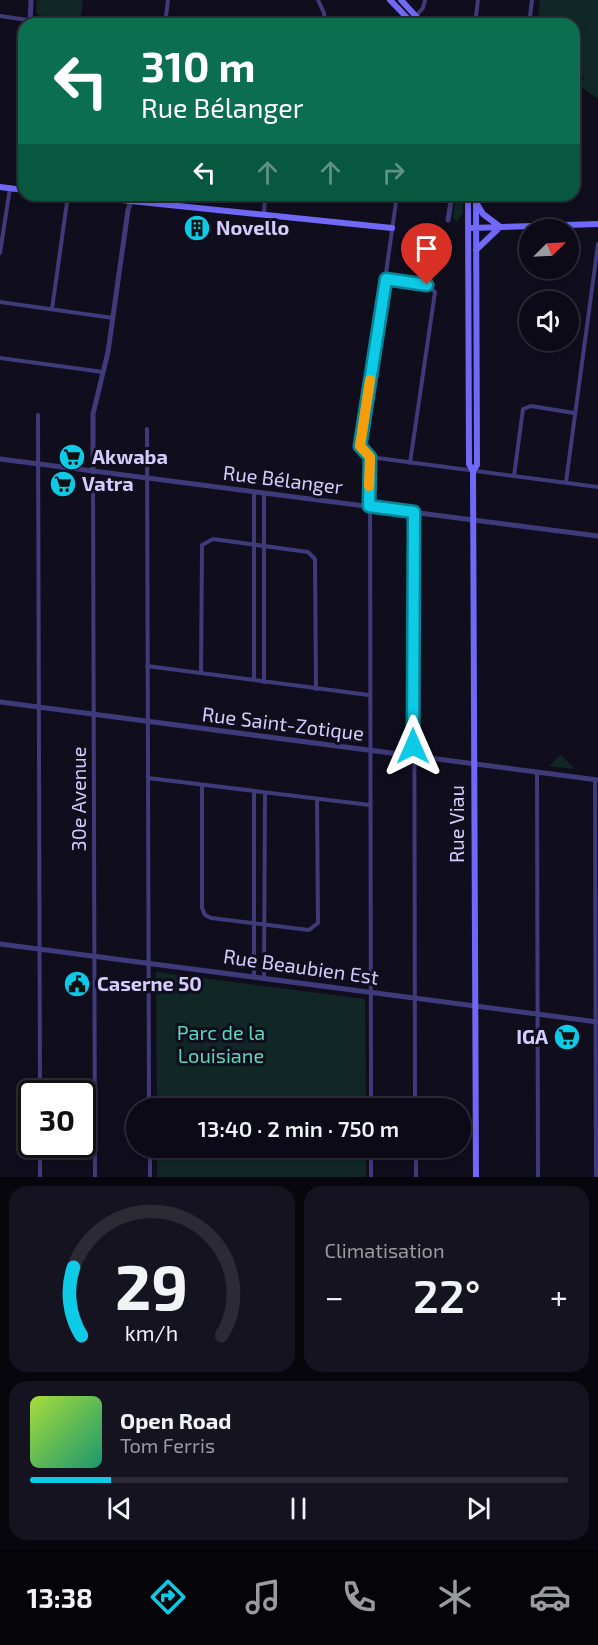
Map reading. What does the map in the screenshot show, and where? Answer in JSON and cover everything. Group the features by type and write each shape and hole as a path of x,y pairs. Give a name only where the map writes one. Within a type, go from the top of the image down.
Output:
{"main road":[{"path":"390,0 411,18"},
{"path":"401,0 412,18"},
{"path":"0,188 18,189"},
{"path":"160,201 264,215 392,228"},
{"path":"468,201 469,464 473,471 477,465 476,201"},
{"path":"477,201 483,214 500,227"},
{"path":"468,228 598,224"},
{"path":"476,251 500,227"},
{"name":"Rue Viau","path":"473,471 476,1177"}],"street":[{"path":"29,18 31,0"},
{"path":"166,18 168,0"},
{"path":"318,0 324,18"},
{"path":"415,18 423,8 425,0"},
{"path":"476,18 478,0"},
{"path":"530,18 532,0"},
{"path":"0,16 18,20"},
{"path":"0,253 10,188"},
{"path":"52,309 67,201"},
{"name":"30e Avenue","path":"95,1177 93,420 113,318 129,201"},
{"path":"264,215 265,201"},
{"path":"396,201 360,444 361,450 370,457 598,487"},
{"path":"448,220 451,201"},
{"path":"566,482 598,244"},
{"path":"386,279 427,285 435,292 410,463"},
{"path":"0,302 113,318"},
{"path":"0,358 104,372"},
{"path":"514,476 523,410 531,406 574,413"},
{"path":"38,415 40,1080"},
{"path":"147,429 149,1098"},
{"path":"370,457 371,1098"},
{"name":"Rue Bélanger","path":"0,459 598,536"},
{"path":"254,492 254,680"},
{"path":"264,493 264,682"},
{"path":"414,512 416,1098"},
{"path":"201,673 202,545 213,539 254,544 308,552 315,559 316,688"},
{"path":"147,666 369,694"},
{"name":"Rue Saint-Zotique","path":"0,702 597,780"},
{"path":"537,773 538,1177"},
{"path":"148,778 370,805"},
{"path":"596,1177 597,780"},
{"path":"202,785 202,908 205,915 211,918 309,930 318,922 317,799"},
{"path":"254,791 254,976"},
{"path":"264,793 264,978"},
{"name":"Rue Beaubien Est","path":"0,944 597,1022"},
{"path":"40,1158 40,1177"},
{"path":"150,1158 150,1177"},
{"path":"371,1158 371,1177"},
{"path":"416,1158 416,1177"}],"green space":[{"path":"37,0 83,0 80,18 38,15"},
{"path":"540,0 598,0 598,99 580,87 584,79 580,76 580,18 538,18"},
{"path":"455,201 463,201 463,213 457,221 453,218"},
{"path":"560,755 562,756 575,769 549,766"},
{"name":"Parc de la Louisiane","path":"156,972 365,999 366,1098 157,1098"},
{"path":"157,1158 366,1158 366,1177 157,1177"}],"slow traffic":[{"path":"369,486 370,457 365,455 360,446 370,380"}],"place":[{"name":"Novello","path":"197,228"},
{"name":"Akwaba","path":"72,457"},
{"name":"Vatra","path":"63,484"},
{"name":"Caserne 50","path":"77,984"},
{"name":"IGA","path":"567,1037"}],"route":[{"path":"413,746 414,512 369,506 370,457 365,455 360,446 386,279 427,285"}]}
